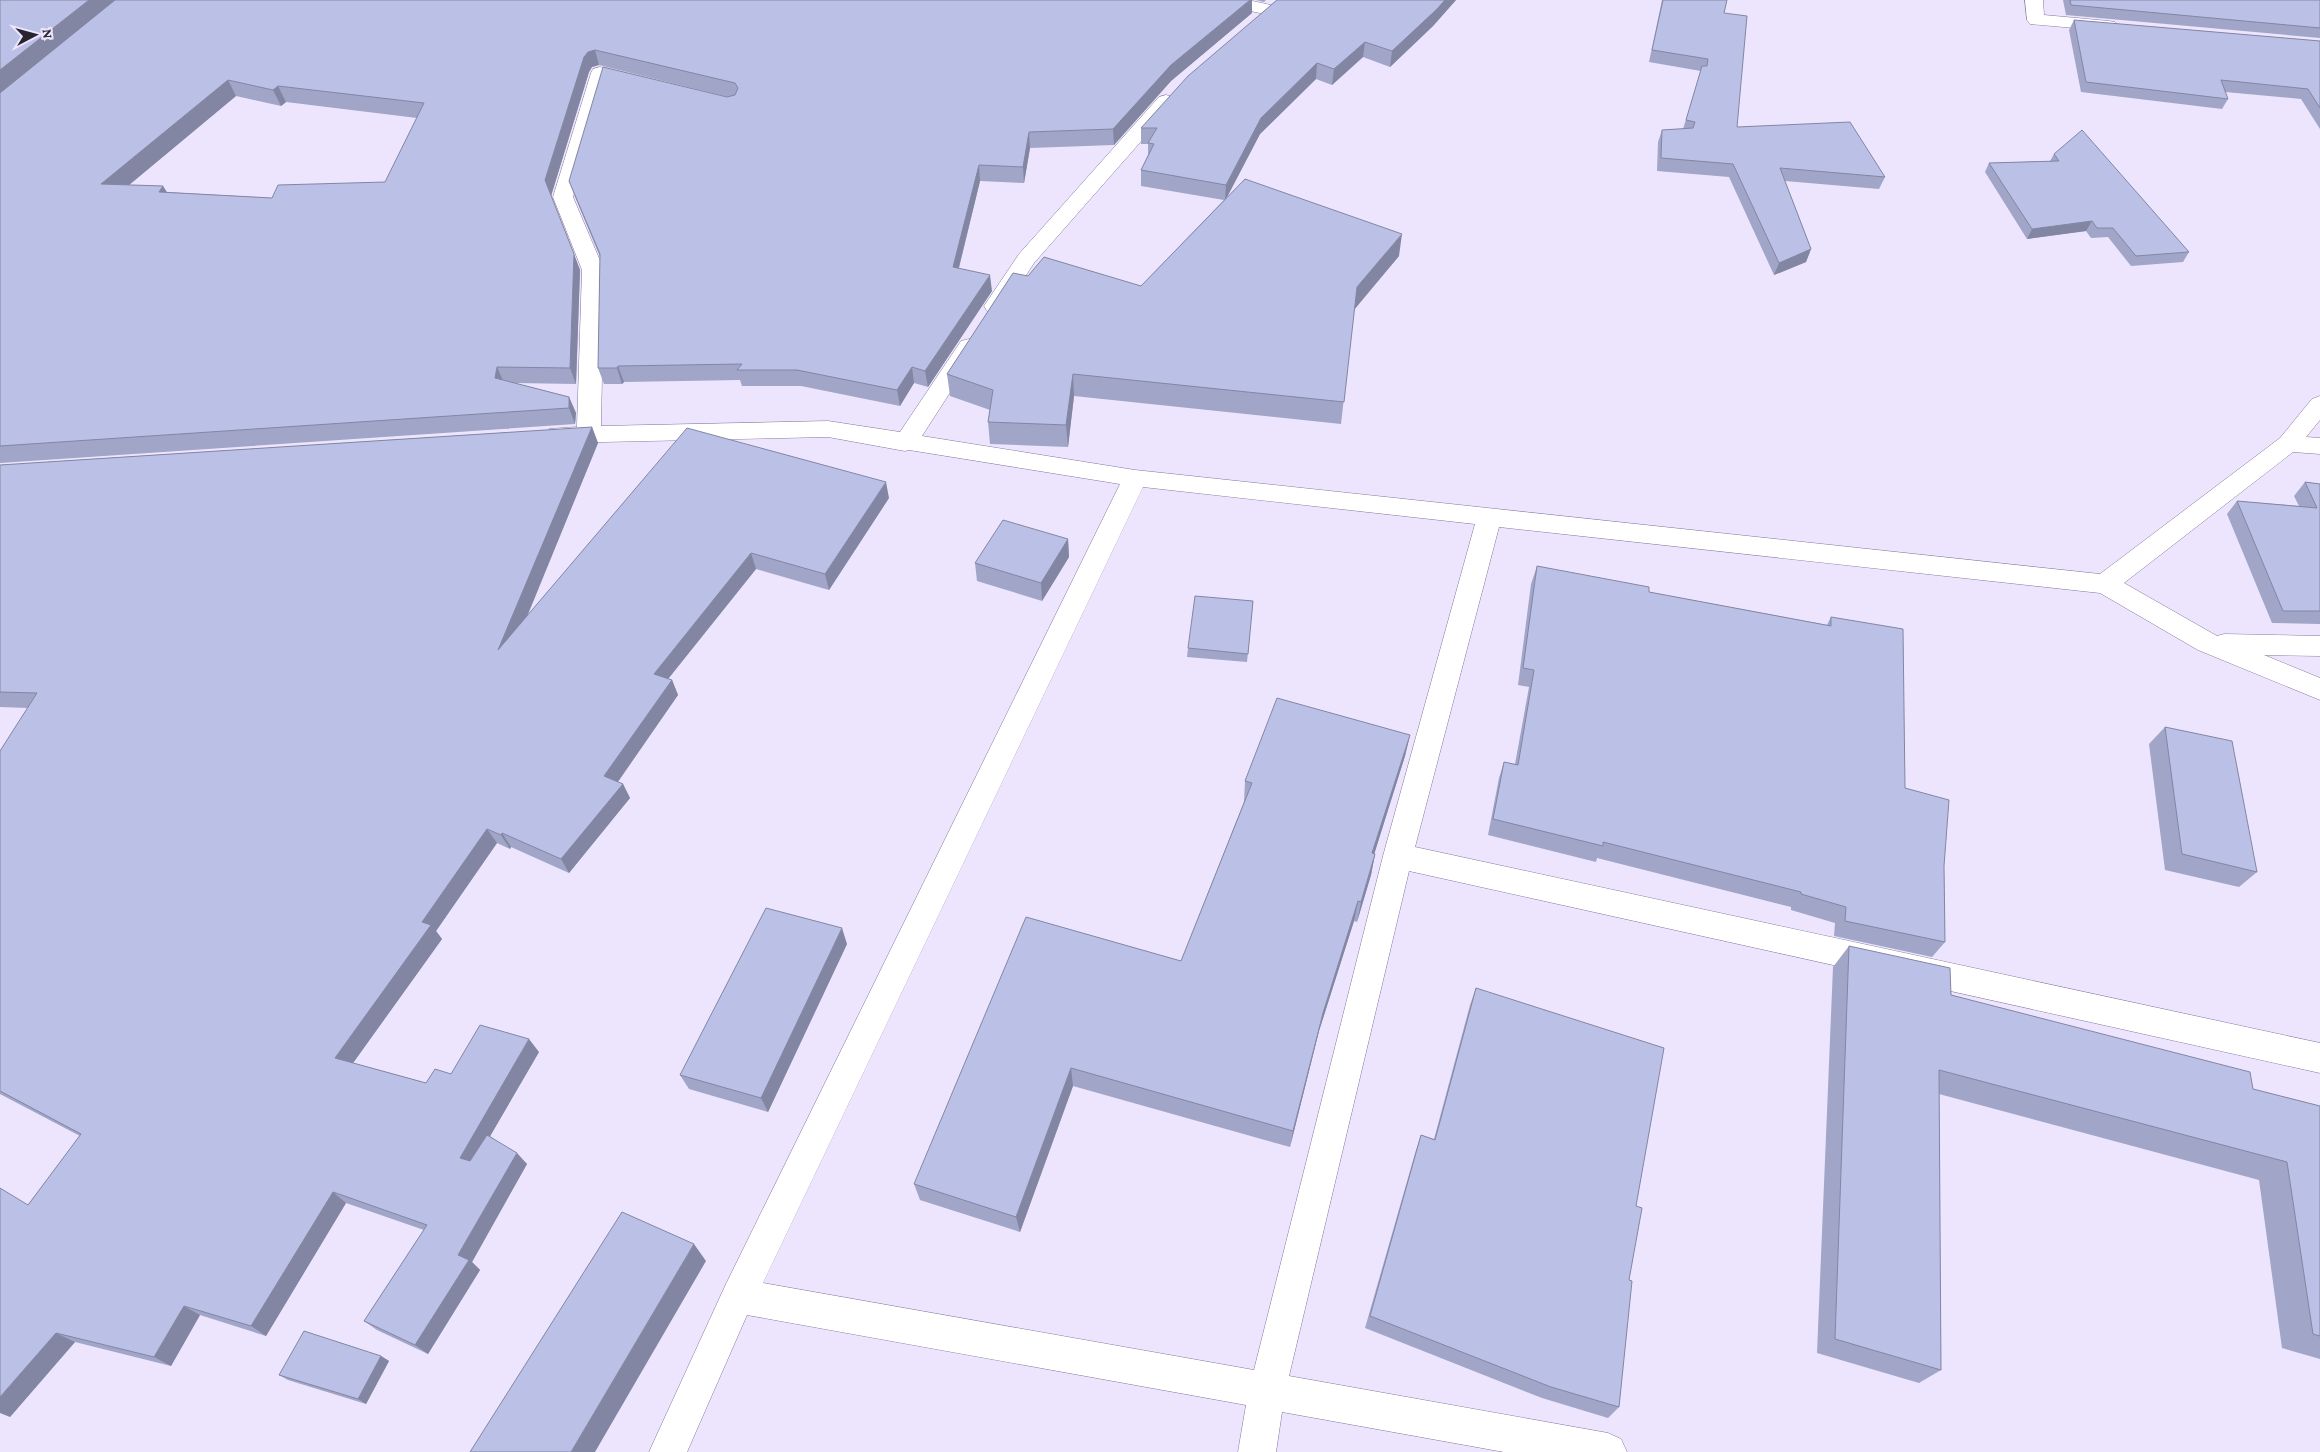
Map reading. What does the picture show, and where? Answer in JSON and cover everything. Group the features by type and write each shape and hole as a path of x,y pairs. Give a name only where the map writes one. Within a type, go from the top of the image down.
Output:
{"street":[{"path":"1224,0 1267,11"},
{"path":"2034,0 2036,20 2124,28"},
{"path":"589,433 593,270 563,197 600,73 656,87"},
{"path":"905,443 1026,259 1179,86"},
{"path":"2104,584 2288,444 2320,404"},
{"path":"529,437 589,433 828,428 905,443 1135,478 2104,584 2208,643 2320,689"},
{"path":"2288,444 2320,446"},
{"path":"668,1452 738,1296 1135,478"},
{"path":"1257,1452 1267,1391 1398,856 1489,516"},
{"path":"2208,643 2320,646"},
{"path":"1398,856 2320,1058"},
{"path":"738,1296 1608,1452"}],"building":[{"path":"0,0 89,0 0,70"},
{"path":"115,0 1250,0 1171,65 1113,129 1029,132 1023,167 979,165 953,267 990,275 925,371 912,367 897,390 797,370 737,370 742,364 598,368 600,254 569,181 603,67 727,97 735,95 738,88 735,83 595,50 588,52 584,57 545,180 574,254 570,368 497,367 495,378 569,397 569,408 0,446 0,93","holes":["228,80 273,90 278,86 424,103 385,182 278,185 272,198 159,192 163,186 101,184"]},
{"path":"1277,0 1445,0 1392,51 1365,42 1334,69 1317,63 1261,118 1226,185 1141,170 1154,144 1148,143 1157,128 1141,128 1188,76"},
{"path":"1663,0 1727,0 1724,13 1747,16 1737,127 1850,122 1885,177 1780,168 1811,249 1779,263 1733,164 1661,158 1662,130 1693,128 1695,122 1686,120 1702,66 1707,66 1708,59 1652,50"},
{"path":"2070,0 2320,0 2320,28 2071,5"},
{"path":"2074,20 2320,41 2320,108 2308,89 2221,80 2228,99 2086,82"},
{"path":"2082,130 2189,252 2136,256 2113,228 2097,228 2092,221 2032,229 1989,163 2059,161 2054,154"},
{"path":"1245,179 1402,234 1357,287 1344,402 1073,374 1066,425 988,422 993,390 947,374 1013,273 1028,276 1044,257 1141,286"},
{"path":"592,427 498,650 687,428 886,482 825,574 751,553 654,674 672,680 604,776 623,784 561,859 502,833 501,835 487,829 422,922 431,925 335,1058 426,1083 435,1069 451,1074 480,1025 529,1039 460,1158 470,1161 487,1135 517,1153 458,1255 469,1260 415,1345 364,1321 427,1225 333,1192 251,1326 184,1306 154,1357 56,1333 0,1397 0,1188 28,1205 81,1134 0,1091 0,751 37,693 0,692 0,465"},
{"path":"2305,482 2320,484 2320,611 2283,611 2237,501 2317,508"},
{"path":"1003,520 1068,539 1041,583 975,563"},
{"path":"1537,566 1649,587 1649,592 1831,626 1831,617 1903,629 1905,788 1949,800 1944,866 1945,942 1845,921 1846,907 1801,894 1801,892 1603,842 1603,846 1493,819 1504,762 1518,765 1534,670 1523,668"},
{"path":"1195,596 1253,601 1248,654 1188,648"},
{"path":"1277,698 1410,735 1372,853 1375,854 1361,902 1358,901 1323,1013 1293,1131 1071,1068 1016,1217 914,1184 1026,917 1181,961 1252,783 1245,781"},
{"path":"2165,727 2232,741 2257,872 2182,854"},
{"path":"766,908 842,928 761,1098 680,1075"},
{"path":"1849,946 1950,968 1951,995 2250,1072 2253,1089 2320,1106 2320,1336 2313,1334 2287,1162 1939,1070 1941,1370 1835,1339"},
{"path":"1476,988 1664,1048 1636,1206 1642,1208 1629,1280 1632,1281 1619,1407 1551,1387 1370,1316 1421,1135 1435,1140"},
{"path":"622,1212 694,1244 571,1452 470,1452"},
{"path":"304,1331 381,1356 358,1399 279,1375"}]}
